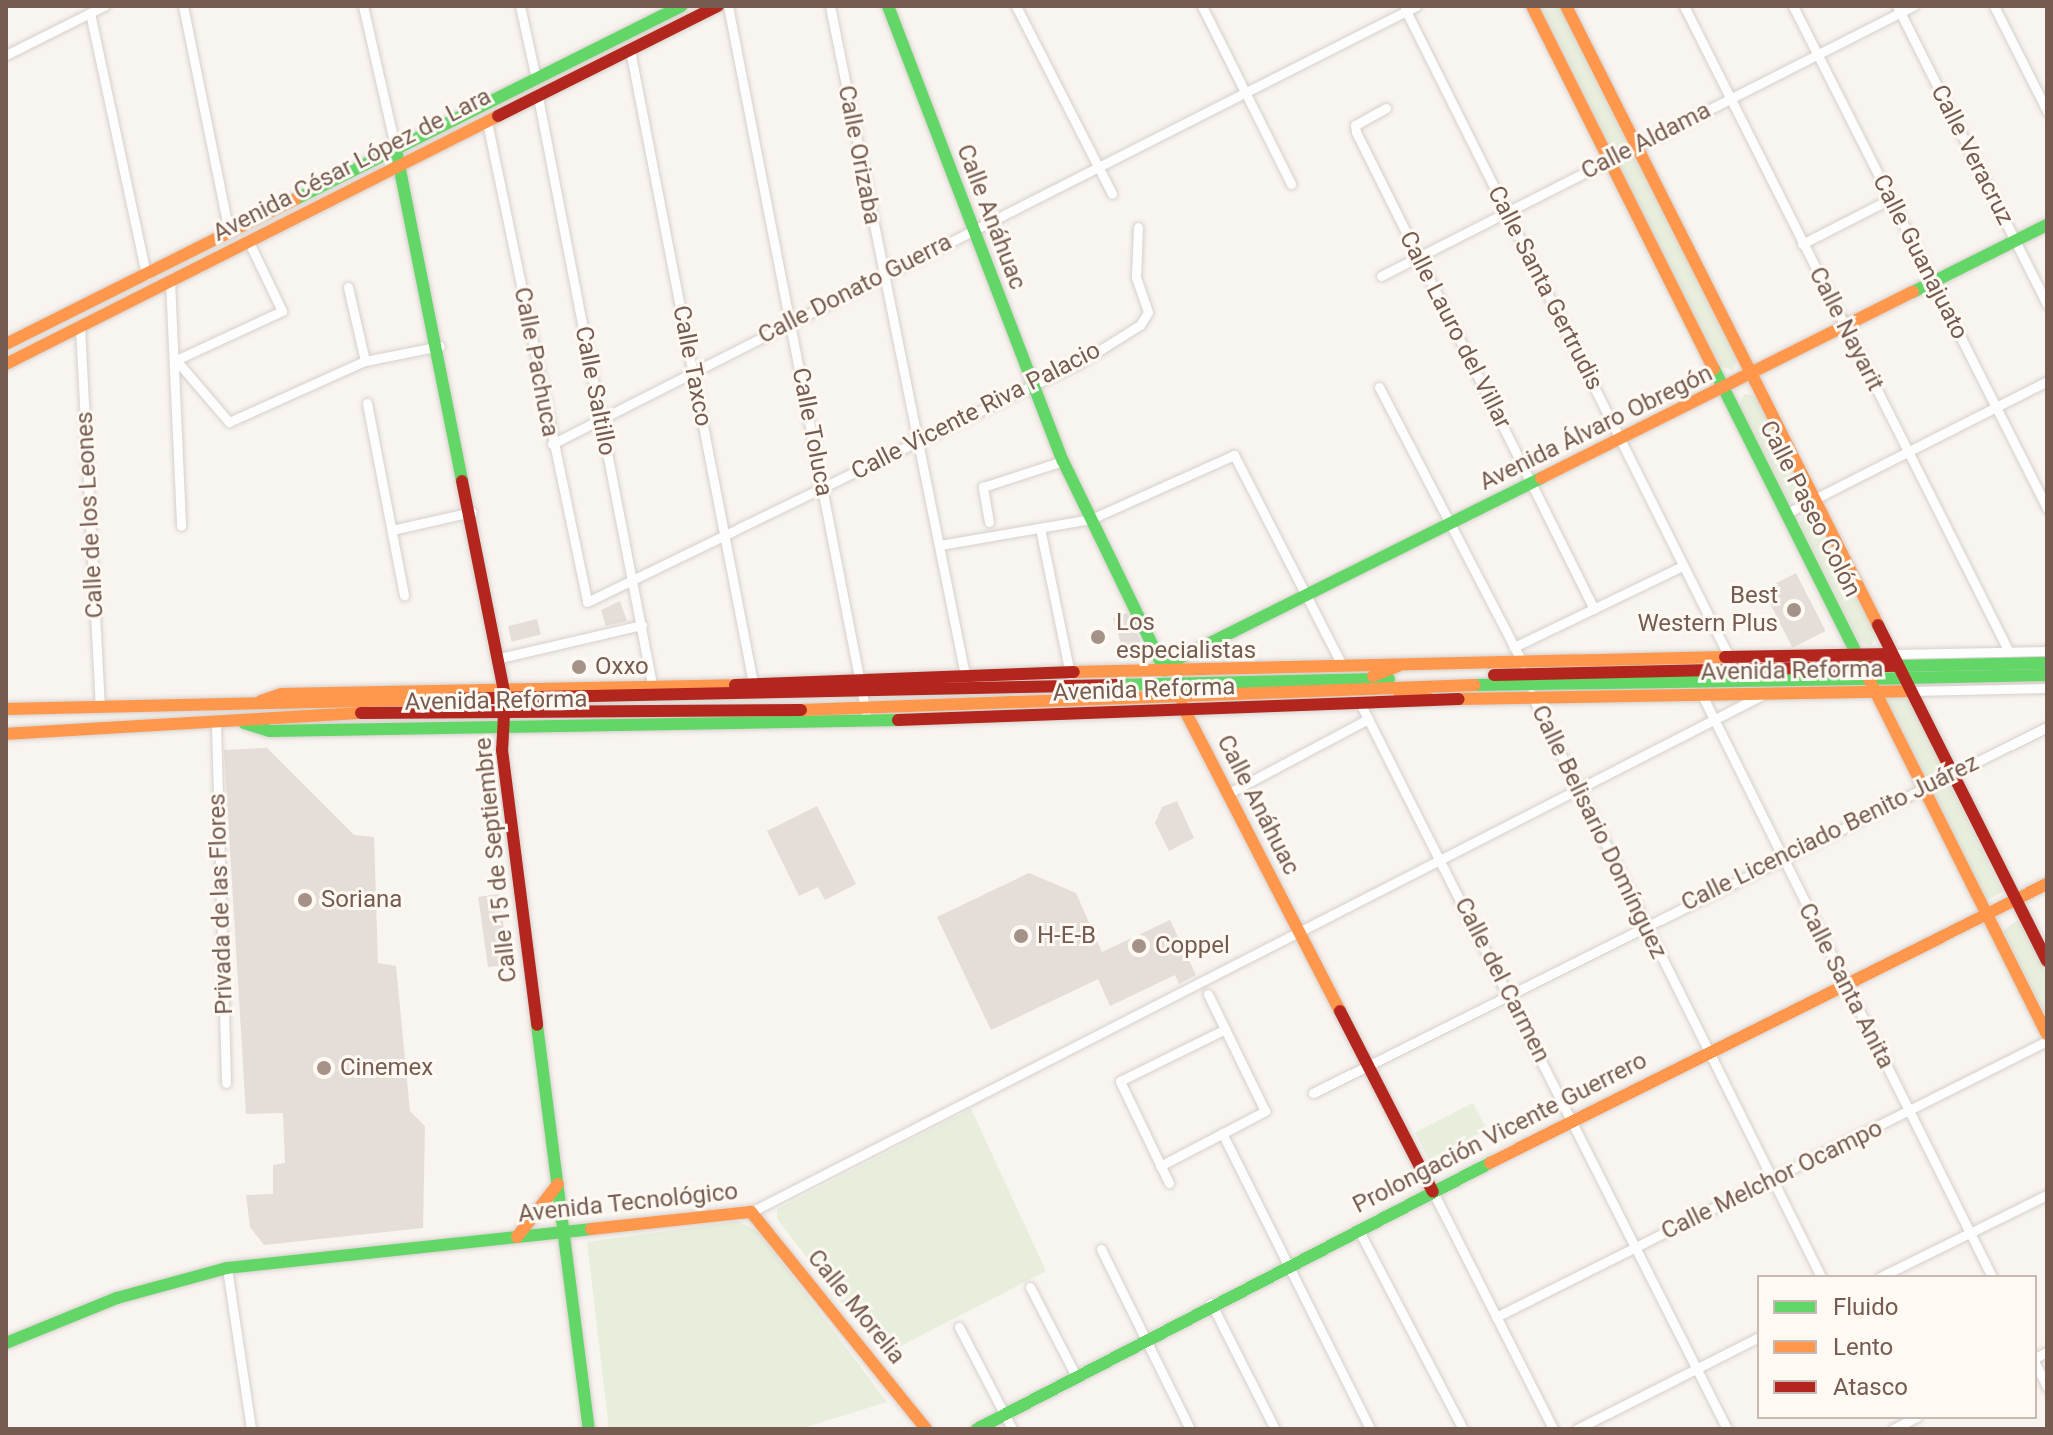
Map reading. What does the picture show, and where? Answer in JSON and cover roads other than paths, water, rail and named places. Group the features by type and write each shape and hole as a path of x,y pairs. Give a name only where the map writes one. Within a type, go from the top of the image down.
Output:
{"street":[{"path":"6,55 104,6"},
{"path":"183,6 229,233"},
{"path":"363,6 396,150"},
{"path":"520,6 536,79"},
{"name":"Avenida César López de Lara","path":"6,344 681,6"},
{"name":"Avenida César López de Lara","path":"6,364 718,6"},
{"name":"Calle Toluca","path":"728,6 866,714"},
{"name":"Calle Orizaba","path":"830,6 966,680"},
{"name":"Calle Anáhuac","path":"888,6 1063,461 1184,710 1553,1429"},
{"path":"1016,6 1112,194"},
{"path":"1204,6 1291,184"},
{"name":"Calle Donato Guerra","path":"552,444 972,228 1247,92 1404,9 1416,6"},
{"name":"Calle Paseo Colón","path":"1532,6 2047,1034"},
{"name":"Calle Paseo Colón","path":"1566,6 2047,961"},
{"name":"Calle Nayarit","path":"1684,6 2009,652"},
{"name":"Calle Guanajuato","path":"1793,6 2047,508"},
{"name":"Calle Aldama","path":"1381,276 1504,210 1608,162 1898,9 1913,6"},
{"path":"1994,6 2047,111"},
{"name":"Calle Santa Gertrudis","path":"1404,9 1729,657"},
{"name":"Calle Veracruz","path":"1898,9 2047,304"},
{"path":"90,13 146,275"},
{"name":"Calle Taxco","path":"630,50 692,372 728,536 753,683"},
{"name":"Calle Saltillo","path":"538,97 652,684"},
{"name":"Calle Lauro del Villar","path":"1386,108 1355,125 1356,132 1594,609"},
{"name":"Calle Pachuca","path":"487,122 587,602"},
{"name":"Calle 15 de Septiembre","path":"396,150 402,165 440,346 500,658 558,1184 589,1429"},
{"path":"1802,244 1890,199"},
{"name":"Avenida Álvaro Obregón","path":"1163,666 1623,441 2047,225"},
{"name":"Calle Vicente Riva Palacio","path":"587,602 728,536 1031,384 1140,325 1148,312 1136,277 1138,227"},
{"path":"176,360 282,311 249,242"},
{"path":"170,281 176,360 181,526"},
{"path":"348,287 365,361"},
{"name":"Calle de los Leones","path":"80,327 100,703"},
{"path":"176,360 229,422 365,361 440,346"},
{"path":"1787,513 2047,381"},
{"name":"Calle Belisario Domínguez","path":"1379,387 1514,647 1532,697 1820,1275"},
{"path":"367,403 404,595"},
{"path":"940,545 1091,519 1226,456 1241,459 1342,665"},
{"path":"989,522 983,487 1063,461"},
{"path":"392,530 472,512"},
{"path":"1040,528 1070,674"},
{"path":"1514,647 1682,566"},
{"path":"500,658 642,625"},
{"name":"Avenida Reforma","path":"1898,666 2009,652 2047,651"},
{"name":"Avenida Reforma","path":"6,734 244,723 505,705 1368,684 1729,657 2047,675"},
{"name":"Avenida Reforma","path":"505,705 652,684 966,680 1163,666 1398,666 1525,673 2047,663"},
{"path":"1368,684 1398,666"},
{"path":"966,680 998,691"},
{"path":"1368,684 1430,699"},
{"name":"Avenida Reforma","path":"6,709 100,703 261,701 866,714 1184,710 1361,705 1430,699 2047,688"},
{"name":"Avenida Reforma","path":"866,714 1175,690"},
{"name":"Avenida Tecnológico","path":"6,1343 117,1298 227,1268 751,1212 1296,928 1441,860 1765,694"},
{"name":"Calle Santa Anita","path":"1702,695 1991,1275"},
{"name":"Calle del Carmen","path":"1361,705 1574,1121 1727,1429"},
{"path":"1227,794 1368,719"},
{"name":"Privada de las Flores","path":"216,724 226,1083"},
{"name":"Calle Licenciado Benito Juárez","path":"1313,1093 1782,856 2047,727"},
{"name":"Prolongación Vicente Guerrero","path":"977,1429 1143,1337 2047,884"},
{"path":"1160,1166 1265,1111 1208,994"},
{"path":"1169,1183 1120,1081 1225,1029"},
{"name":"Calle Melchor Ocampo","path":"1496,1317 2047,1041"},
{"path":"1222,1133 1285,1265 1370,1429"},
{"path":"517,1237 558,1184"},
{"path":"1884,1275 2047,1195"},
{"name":"Calle Morelia","path":"751,1212 926,1429"},
{"path":"1358,1229 1463,1429"},
{"path":"1101,1249 1190,1429"},
{"path":"227,1268 251,1429"},
{"path":"1030,1287 1075,1374"},
{"path":"1211,1303 1275,1429"},
{"path":"959,1327 1012,1429"},
{"path":"1577,1429 1757,1338"},
{"path":"2037,1365 2047,1387"}],"place":[{"name":"Best Western Plus","path":"1794,610"},
{"name":"Los especialistas","path":"1098,637"},
{"name":"Oxxo","path":"579,667"},
{"name":"Soriana","path":"305,900"},
{"name":"H-E-B","path":"1021,936"},
{"name":"Coppel","path":"1139,946"},
{"name":"Cinemex","path":"324,1068"}]}
